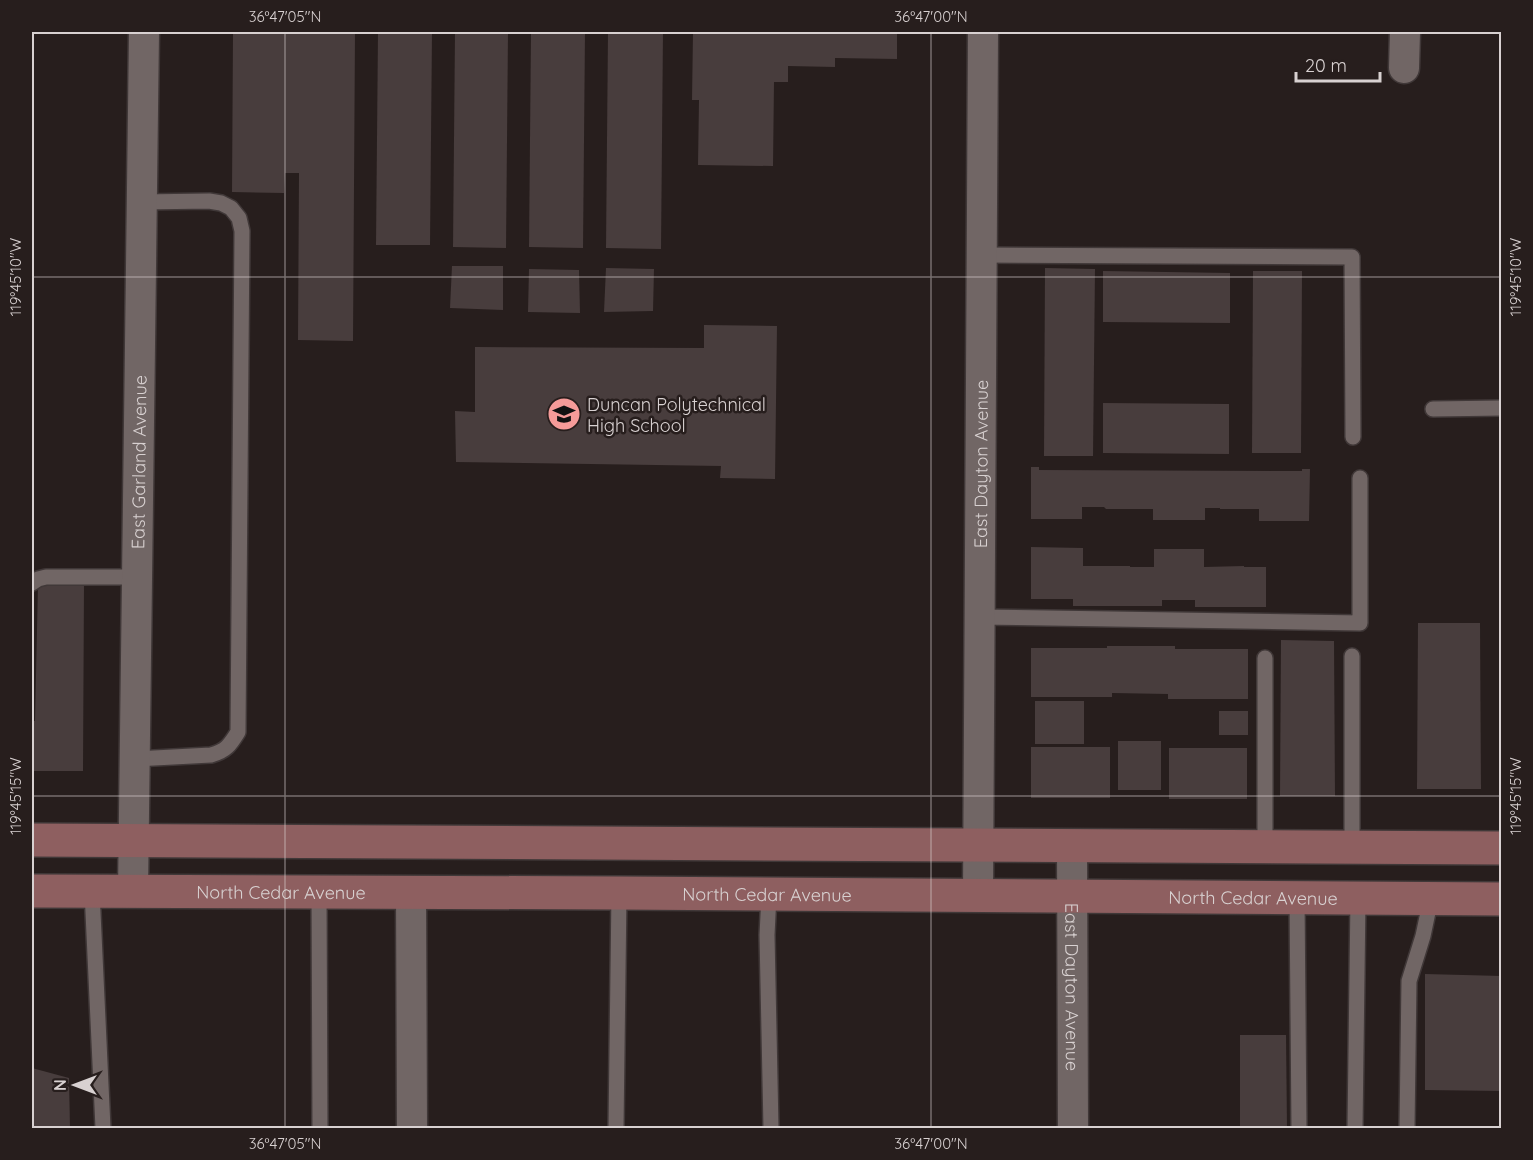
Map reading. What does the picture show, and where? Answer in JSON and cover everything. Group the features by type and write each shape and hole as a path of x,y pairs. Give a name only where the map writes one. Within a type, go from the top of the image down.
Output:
{"main road":[{"path":"32,840 1502,848"},
{"name":"North Cedar Avenue","path":"32,891 1502,899"}],"street":[{"name":"East Garland Avenue","path":"133,892 144,32"},
{"name":"East Dayton Avenue","path":"978,896 982,32"},
{"path":"1404,68 1405,32"},
{"name":"East Dayton Avenue","path":"1072,846 1073,1128"},
{"path":"411,893 412,1128"}],"lane":[{"path":"135,759 211,755 222,752 231,744 238,732 242,231 239,218 231,208 221,203 209,201 142,202"},
{"path":"981,255 1352,257 1353,437"},
{"path":"1433,409 1502,408"},
{"path":"979,617 1360,623 1360,478"},
{"path":"32,583 46,577 137,578"},
{"path":"1352,656 1352,848"},
{"path":"1265,658 1265,847"},
{"path":"92,891 103,1128"},
{"path":"320,892 320,1128"},
{"path":"616,1128 620,893"},
{"path":"769,895 767,935 771,1128"},
{"path":"1297,898 1299,1128"},
{"path":"1355,1128 1358,898"},
{"path":"1407,1128 1409,981 1423,936 1431,898"}],"building":[{"path":"233,32 355,32 353,341 298,340 299,173 285,173 284,193 232,192"},
{"path":"378,32 432,32 430,245 376,245"},
{"path":"455,32 508,32 506,248 453,247"},
{"path":"531,32 585,32 583,248 529,247"},
{"path":"608,32 663,32 661,249 606,248"},
{"path":"693,32 897,32 897,59 835,58 835,67 788,66 788,82 774,82 773,166 698,165 699,100 692,100"},
{"path":"452,266 503,266 503,310 450,308"},
{"path":"606,268 654,269 653,311 604,312"},
{"path":"1045,268 1095,269 1093,456 1044,456"},
{"path":"529,269 579,270 580,313 528,312"},
{"path":"1103,271 1230,273 1230,323 1103,322"},
{"path":"1253,271 1302,271 1301,453 1252,453"},
{"path":"704,325 777,326 775,479 720,478 721,466 456,462 455,411 475,412 475,347 704,348"},
{"path":"1103,403 1229,404 1229,454 1103,453"},
{"path":"1031,467 1039,467 1039,470 1302,471 1302,469 1310,469 1309,521 1259,521 1259,509 1220,508 1205,508 1205,520 1153,520 1153,509 1106,509 1104,507 1082,507 1082,519 1031,519"},
{"path":"1031,547 1083,548 1083,566 1130,567 1154,567 1154,549 1204,549 1204,567 1266,567 1266,607 1195,607 1195,600 1162,600 1162,606 1073,606 1073,599 1031,599"},
{"path":"38,584 84,584 83,771 32,771"},
{"path":"1418,623 1480,623 1481,789 1417,789"},
{"path":"1281,640 1334,641 1335,796 1280,796"},
{"path":"1107,646 1248,649 1248,699 1168,699 1168,694 1112,693 1112,697 1031,697 1031,648 1107,648"},
{"path":"1035,701 1084,701 1084,744 1035,744"},
{"path":"1219,711 1248,711 1248,735 1219,735"},
{"path":"1118,741 1161,741 1161,790 1118,790"},
{"path":"1031,747 1110,747 1110,798 1031,798"},
{"path":"1169,748 1247,748 1247,799 1169,799"},
{"path":"1425,974 1502,976 1502,1091 1425,1090"},
{"path":"1240,1035 1286,1035 1287,1128 1240,1128"},
{"path":"32,1068 69,1078 70,1128 32,1128"}],"place":[{"name":"Duncan Polytechnical High School","path":"564,414"}]}
